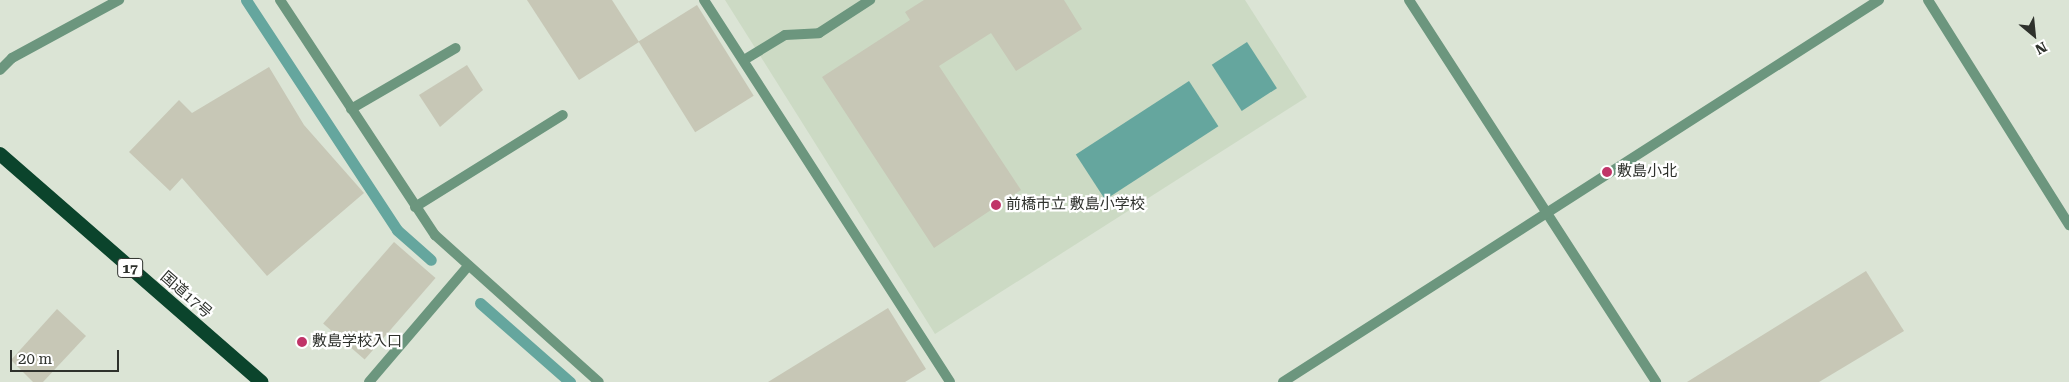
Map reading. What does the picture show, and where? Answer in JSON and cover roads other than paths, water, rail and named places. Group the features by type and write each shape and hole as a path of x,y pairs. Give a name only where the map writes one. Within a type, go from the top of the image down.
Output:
{"highway":[{"name":"国道17号","path":"0,154 261,382"}],"street":[{"path":"0,70 12,58 119,0"},
{"path":"280,0 435,235 599,382"},
{"path":"704,0 950,382"},
{"path":"744,60 785,34 819,33 870,0"},
{"path":"1409,0 1548,212 1656,382"},
{"path":"1283,382 1879,0"},
{"path":"1928,0 2069,225"},
{"path":"351,109 456,48"},
{"path":"415,207 563,116"},
{"path":"369,382 468,266"}],"water":[{"path":"1247,42 1277,88 1242,111 1212,65"},
{"path":"1189,81 1218,126 1105,200 1076,155"}],"waterway":[{"path":"246,0 397,230 431,260"},
{"path":"480,303 570,382"}],"place":[{"name":"敷島小北","path":"1607,172"},
{"name":"前橋市立 敷島小学校","path":"996,205"},
{"name":"敷島学校入口","path":"302,342"}]}
